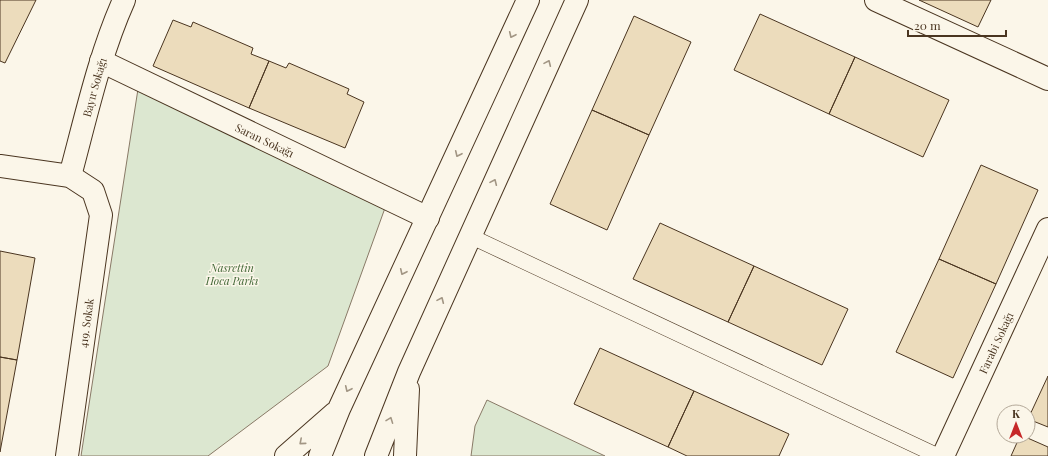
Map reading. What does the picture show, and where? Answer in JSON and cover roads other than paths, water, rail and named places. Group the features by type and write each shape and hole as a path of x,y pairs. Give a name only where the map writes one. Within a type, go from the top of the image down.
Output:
{"street":[{"name":"Bayır Sokağı","path":"70,176 101,61 124,0"},
{"path":"320,456 339,409 528,0"},
{"path":"376,456 408,372 577,0"},
{"path":"876,0 1048,79"},
{"name":"Saran Sokağı","path":"101,61 428,218"},
{"path":"0,166 70,176"},
{"name":"419. Sokak","path":"67,456 101,215 93,191 70,176"},
{"name":"Farabi Sokağı","path":"943,456 1048,229"},
{"path":"405,456 408,372"},
{"path":"286,456 339,409"}],"lane":[{"path":"470,236 938,456"}],"park label":[{"name":"Nasrettin Hoca Parkı","path":"232,273"}]}
